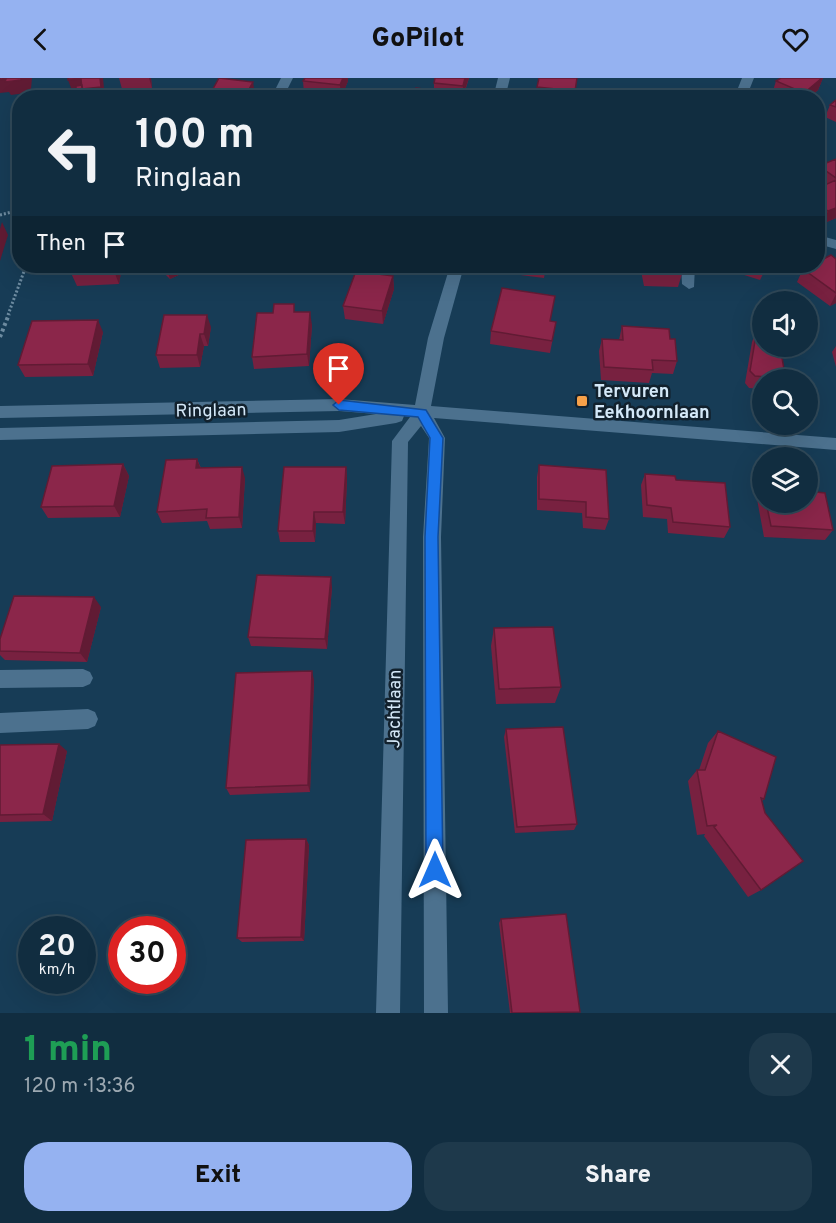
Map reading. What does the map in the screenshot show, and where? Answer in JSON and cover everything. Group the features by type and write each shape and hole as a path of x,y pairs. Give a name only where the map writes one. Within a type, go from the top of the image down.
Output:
{"street":[{"name":"Jachtlaan","path":"388,1013 400,441 422,413 435,338 455,273"},
{"path":"688,273 689,284"},
{"name":"Ringlaan","path":"0,412 339,405 836,444"},
{"name":"Ringlaan","path":"0,434 339,426 422,413"},
{"path":"422,413 436,438 432,537 436,1013"},
{"path":"0,679 83,678"},
{"path":"0,723 88,719"}],"path":[{"path":"0,337 23,273"}],"building":[{"path":"0,78 21,78 21,80 5,82 6,79 0,80"},
{"path":"68,78 100,78 101,87 82,89 81,79 68,80"},
{"path":"219,78 253,82 248,90 212,90"},
{"path":"305,78 343,78 340,85 303,81"},
{"path":"435,78 465,78 463,86 434,83"},
{"path":"539,78 577,78 575,90 537,87"},
{"path":"781,78 822,78 808,90 797,90 776,81"},
{"path":"82,85 83,90 76,90 76,86"},
{"path":"836,159 836,178 825,170 825,164"},
{"path":"836,180 836,208 828,211 825,209 825,185"},
{"path":"831,255 836,259 836,293 808,273 825,273 825,258"},
{"path":"355,273 393,276 382,311 343,306"},
{"path":"647,273 682,274 647,274"},
{"path":"502,288 555,296 550,321 556,322 552,341 491,331"},
{"path":"274,304 294,304 294,312 310,312 307,354 252,357 257,313 273,313"},
{"path":"164,315 207,315 204,334 200,334 197,355 156,355"},
{"path":"98,320 88,364 18,365 32,321"},
{"path":"622,326 669,329 670,339 675,339 677,361 652,360 653,370 604,367 602,339 623,340"},
{"path":"752,357 782,357 784,369 752,369 752,373 750,371"},
{"path":"197,459 196,468 242,467 239,517 206,518 207,509 157,512 166,460"},
{"path":"123,464 114,506 41,507 52,466"},
{"path":"539,465 606,470 609,519 586,517 586,502 539,499"},
{"path":"284,467 346,467 343,512 314,512 313,531 278,531"},
{"path":"645,474 675,476 676,480 725,483 730,527 673,522 671,508 647,505"},
{"path":"818,492 825,493 833,530 771,526 768,513 818,513"},
{"path":"257,575 331,577 325,639 248,637"},
{"path":"14,596 94,597 80,653 0,651 0,639"},
{"path":"553,627 561,687 499,689 494,628"},
{"path":"312,671 308,785 226,788 236,673"},
{"path":"563,727 577,824 517,827 506,729"},
{"path":"718,731 776,757 764,799 761,798 765,813 803,861 761,890 714,827 717,825 707,826 697,770 705,770"},
{"path":"59,744 43,814 0,815 0,745"},
{"path":"306,839 301,937 237,938 246,840"},
{"path":"566,914 580,1012 512,1013 501,919"}],"place":[{"name":"Tervuren Eekhoornlaan","path":"582,401"}],"route":[{"path":"339,405 422,413 436,438 432,537 435,870"}]}
